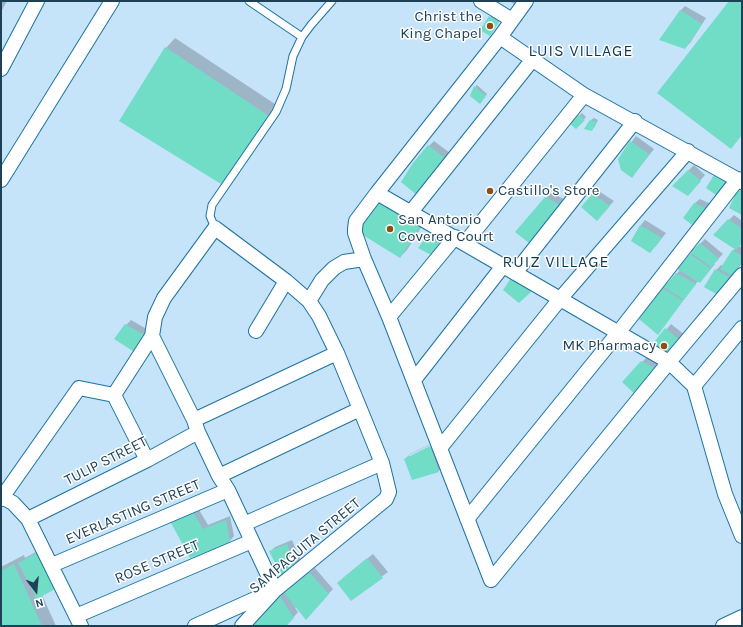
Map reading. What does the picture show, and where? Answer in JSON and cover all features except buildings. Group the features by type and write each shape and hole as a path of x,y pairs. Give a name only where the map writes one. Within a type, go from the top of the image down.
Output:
{"street":[{"path":"1,69 37,1"},
{"path":"1,179 112,1"},
{"path":"481,1 512,20"},
{"path":"526,1 500,37 356,221 355,233 364,259 414,380 491,580 742,275"},
{"path":"468,519 740,180 584,95 534,59 500,37"},
{"path":"411,212 534,59"},
{"path":"389,317 460,240 584,95"},
{"path":"414,380 634,121"},
{"path":"440,448 560,299 688,151"},
{"path":"377,193 669,362 694,386 725,494 742,536"},
{"path":"114,395 152,336 155,317 164,298 215,228 286,281 309,301 319,316 337,353 382,463 244,524"},
{"path":"309,301 322,280 334,268 344,262 364,259"},
{"path":"256,331 286,281"},
{"path":"694,386 742,328"},
{"path":"152,336 219,476 228,490 275,590 195,626"},
{"name":"TULIP STREET","path":"28,519 147,460 196,426 337,353"},
{"path":"78,621 52,565 28,519 14,503 2,498 79,388 114,395"},
{"path":"114,395 147,460"},
{"path":"219,476 360,409"},
{"name":"SAMPAGUITA STREET","path":"242,626 275,590 386,499 389,492 382,463"},
{"name":"EVERLASTING STREET","path":"52,565 228,490"},
{"name":"ROSE STREET","path":"78,621 252,540"},
{"path":"723,626 742,617"}],"lane":[{"path":"249,1 302,37"},
{"path":"215,228 210,216 212,205 276,112 286,89 293,56 302,37 332,1"}],"place":[{"name":"Christ the King Chapel","path":"490,26"},
{"name":"Castillo's Store","path":"490,191"},
{"name":"San Antonio Covered Court","path":"390,229"},
{"name":"MK Pharmacy","path":"664,346"}],"district":[{"name":"LUIS VILLAGE","path":"581,51"},
{"name":"RUIZ VILLAGE","path":"556,262"}]}
